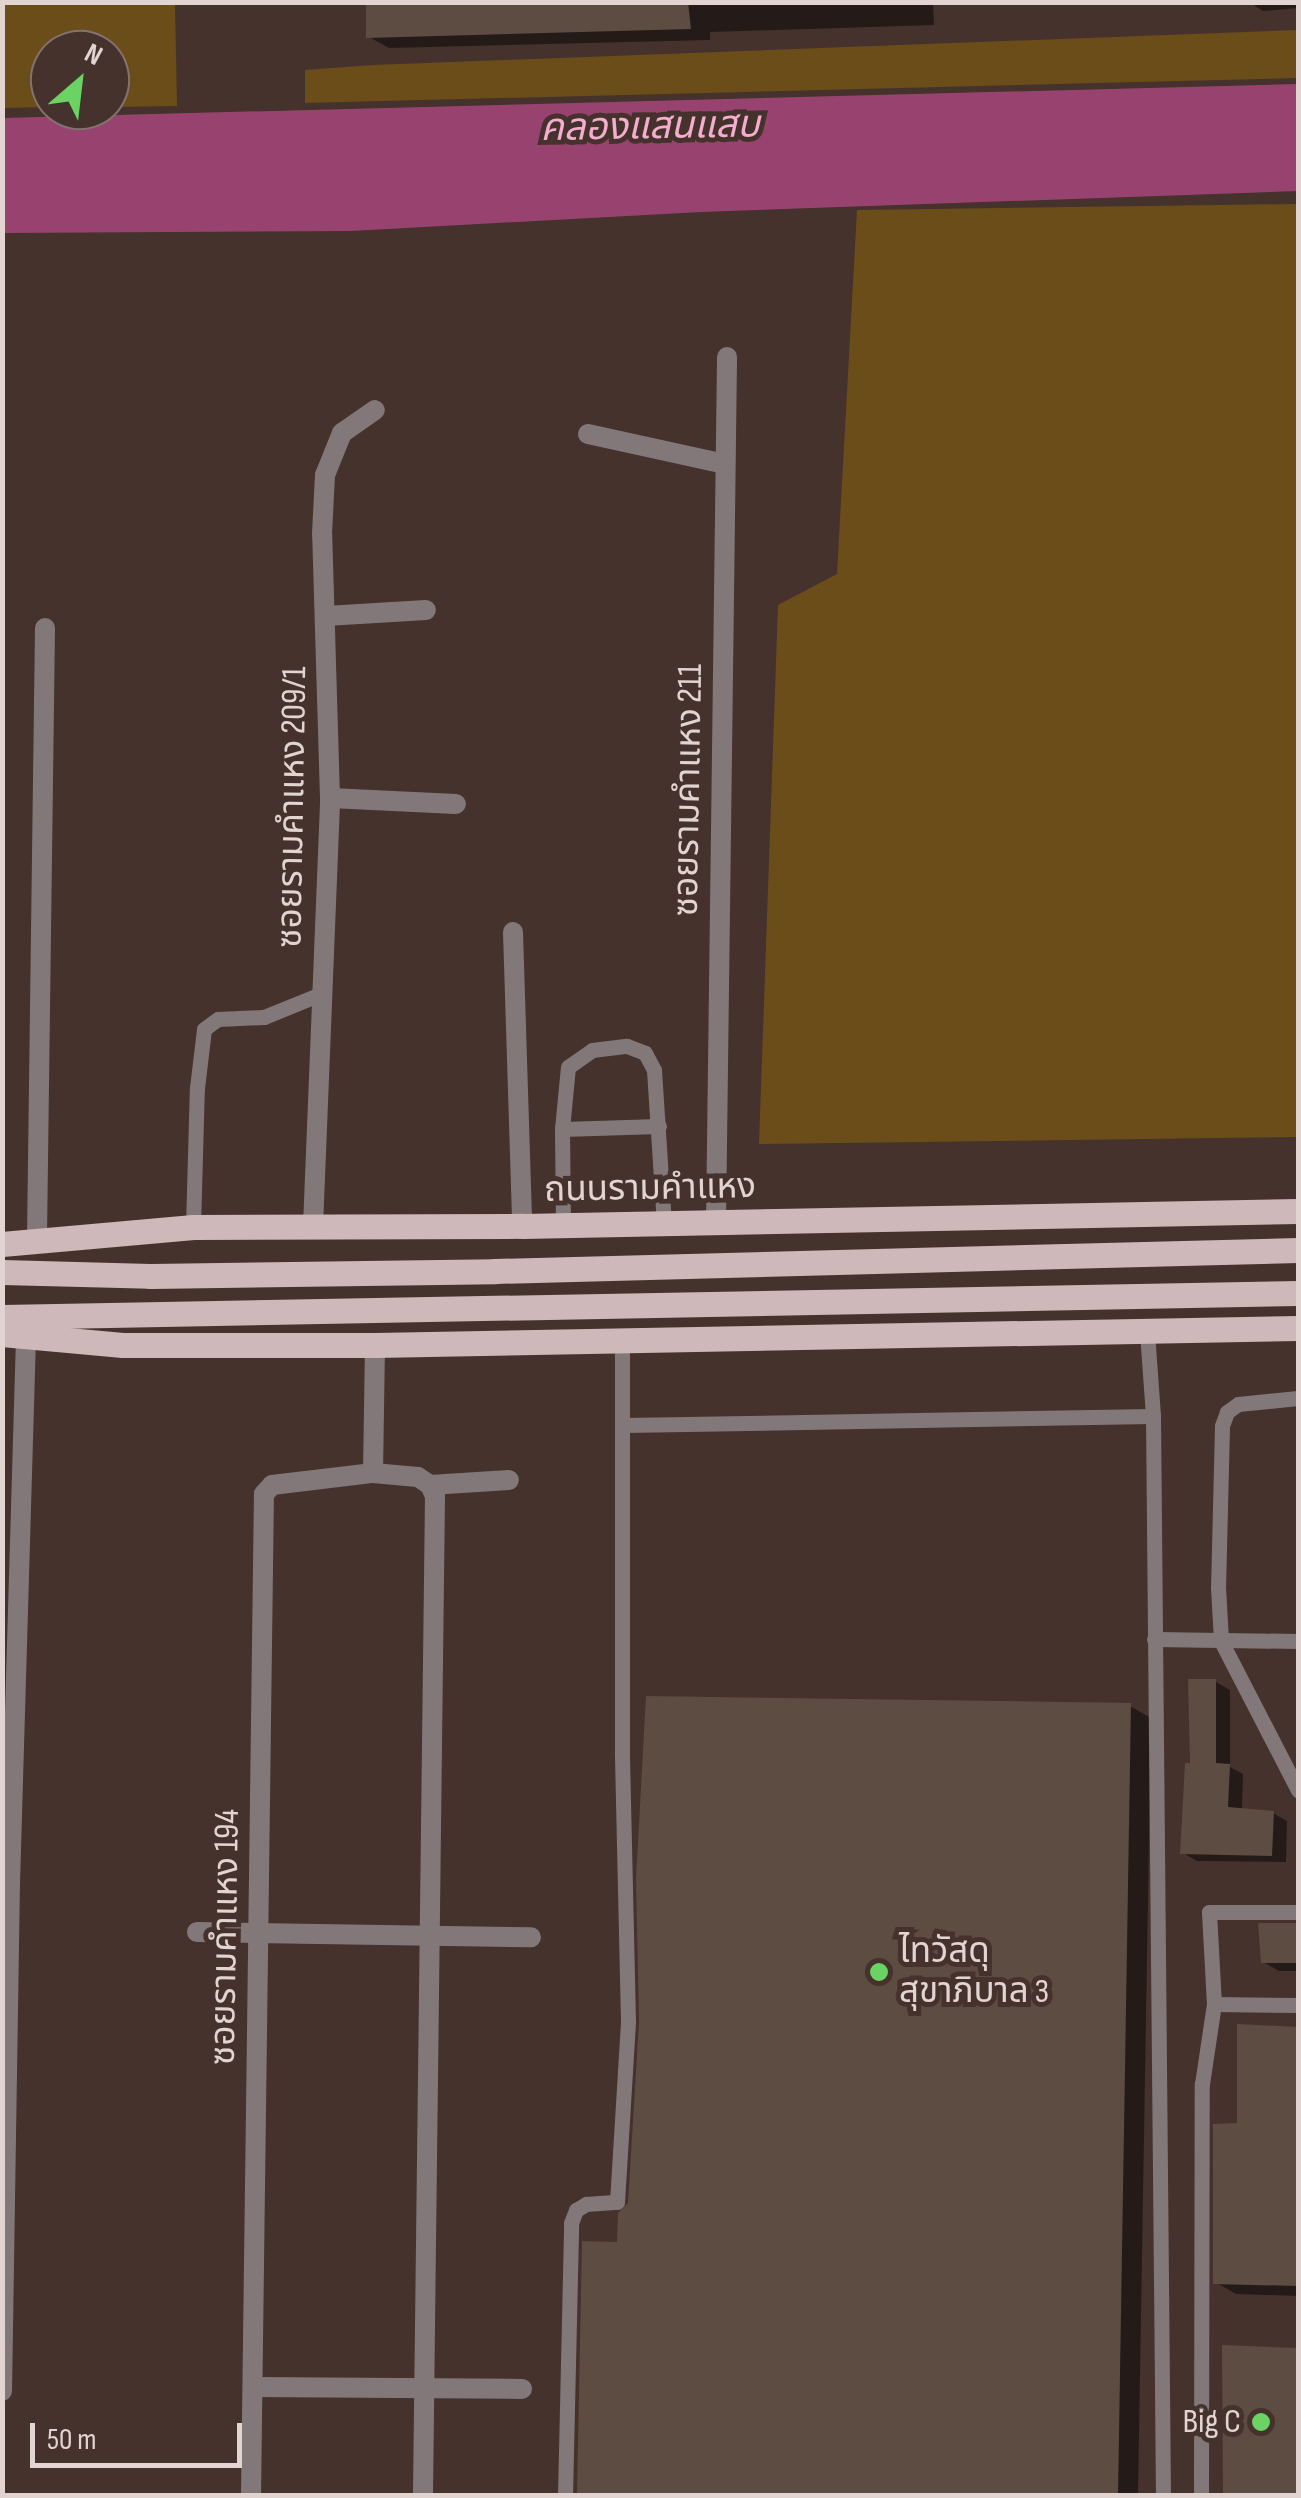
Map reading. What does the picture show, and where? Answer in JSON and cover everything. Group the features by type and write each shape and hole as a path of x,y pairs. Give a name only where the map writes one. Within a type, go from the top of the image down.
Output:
{"main road":[{"name":"ถนนรามคำแหง","path":"2,1244 193,1227 664,1224 1298,1211"},
{"path":"2,1272 150,1276 495,1271 1298,1250"},
{"path":"2,1317 1298,1294"},
{"path":"14,1335 123,1345 375,1346 1298,1328"}],"street":[{"name":"ซอยรามคำแหง 211","path":"716,1223 728,358"},
{"name":"ซอยรามคำแหง 209/1","path":"313,1227 330,798 325,476 342,433 375,410"},
{"path":"588,434 724,464"},
{"path":"326,616 426,610"},
{"path":"38,1238 45,628"},
{"path":"330,798 456,804"},
{"path":"513,932 522,1226"},
{"path":"2,2391 14,1335"},
{"path":"372,1473 375,1346"},
{"name":"ซอยรามคำแหง 194","path":"251,2496 264,1494 272,1485 372,1473 418,1478 430,1484 509,1480"},
{"path":"424,2496 435,1496 430,1484"},
{"path":"197,1932 531,1937"},
{"path":"252,2387 522,2389"}],"lane":[{"path":"193,1227 197,1088 204,1029 218,1019 264,1017 322,993"},
{"path":"562,1225 562,1128 568,1067 592,1050 627,1046 650,1061 659,1126 664,1224"},
{"path":"562,1128 659,1126"},
{"path":"1147,1332 1152,1416 1163,2496"},
{"path":"565,2496 571,2223 576,2210 586,2204 616,2202 628,2021 622,1752 622,1339"},
{"path":"1298,1398 1238,1404 1226,1412 1222,1426 1221,1640 1298,1790"},
{"path":"624,1425 1152,1416"},
{"path":"1154,1639 1298,1640"},
{"path":"1201,2496 1202,2084 1214,2004 1209,1912 1298,1912"},
{"path":"1214,2004 1298,2005"}],"shaded area":[{"path":"2,3 175,3 177,106 130,107 130,30 30,30 30,107 3,108"},
{"path":"1298,30 1298,78 305,103 305,70 373,65"},
{"path":"1298,204 1298,1137 759,1144 778,605 837,574 857,210"}],"water":[{"name":"คลองแสนแสบ","path":"1298,84 1298,191 701,212 351,231 3,233 3,118 30,117 30,130 130,130 130,115"}],"building":[{"path":"366,2 688,2 691,29 366,38"},
{"path":"1188,1679 1216,1679 1216,1763 1230,1764 1228,1807 1274,1811 1272,1856 1180,1854 1185,1763 1190,1763"},
{"name":"ไทวัสดุ สุขาภิบาล 3","path":"646,1696 1131,1703 1118,2496 577,2496 582,2241 617,2242 618,2213 628,2203 639,2022 636,1878"},
{"path":"1258,1923 1298,1923 1298,1963 1261,1963"},
{"path":"1237,2024 1298,2027 1298,2286 1213,2284 1213,2124 1237,2123"},
{"name":"Big C","path":"1222,2345 1298,2348 1298,2496 1223,2496"}],"place":[{"name":"ไทวัสดุ สุขาภิบาล 3","path":"879,1972"},
{"name":"Big C","path":"1261,2422"}]}
